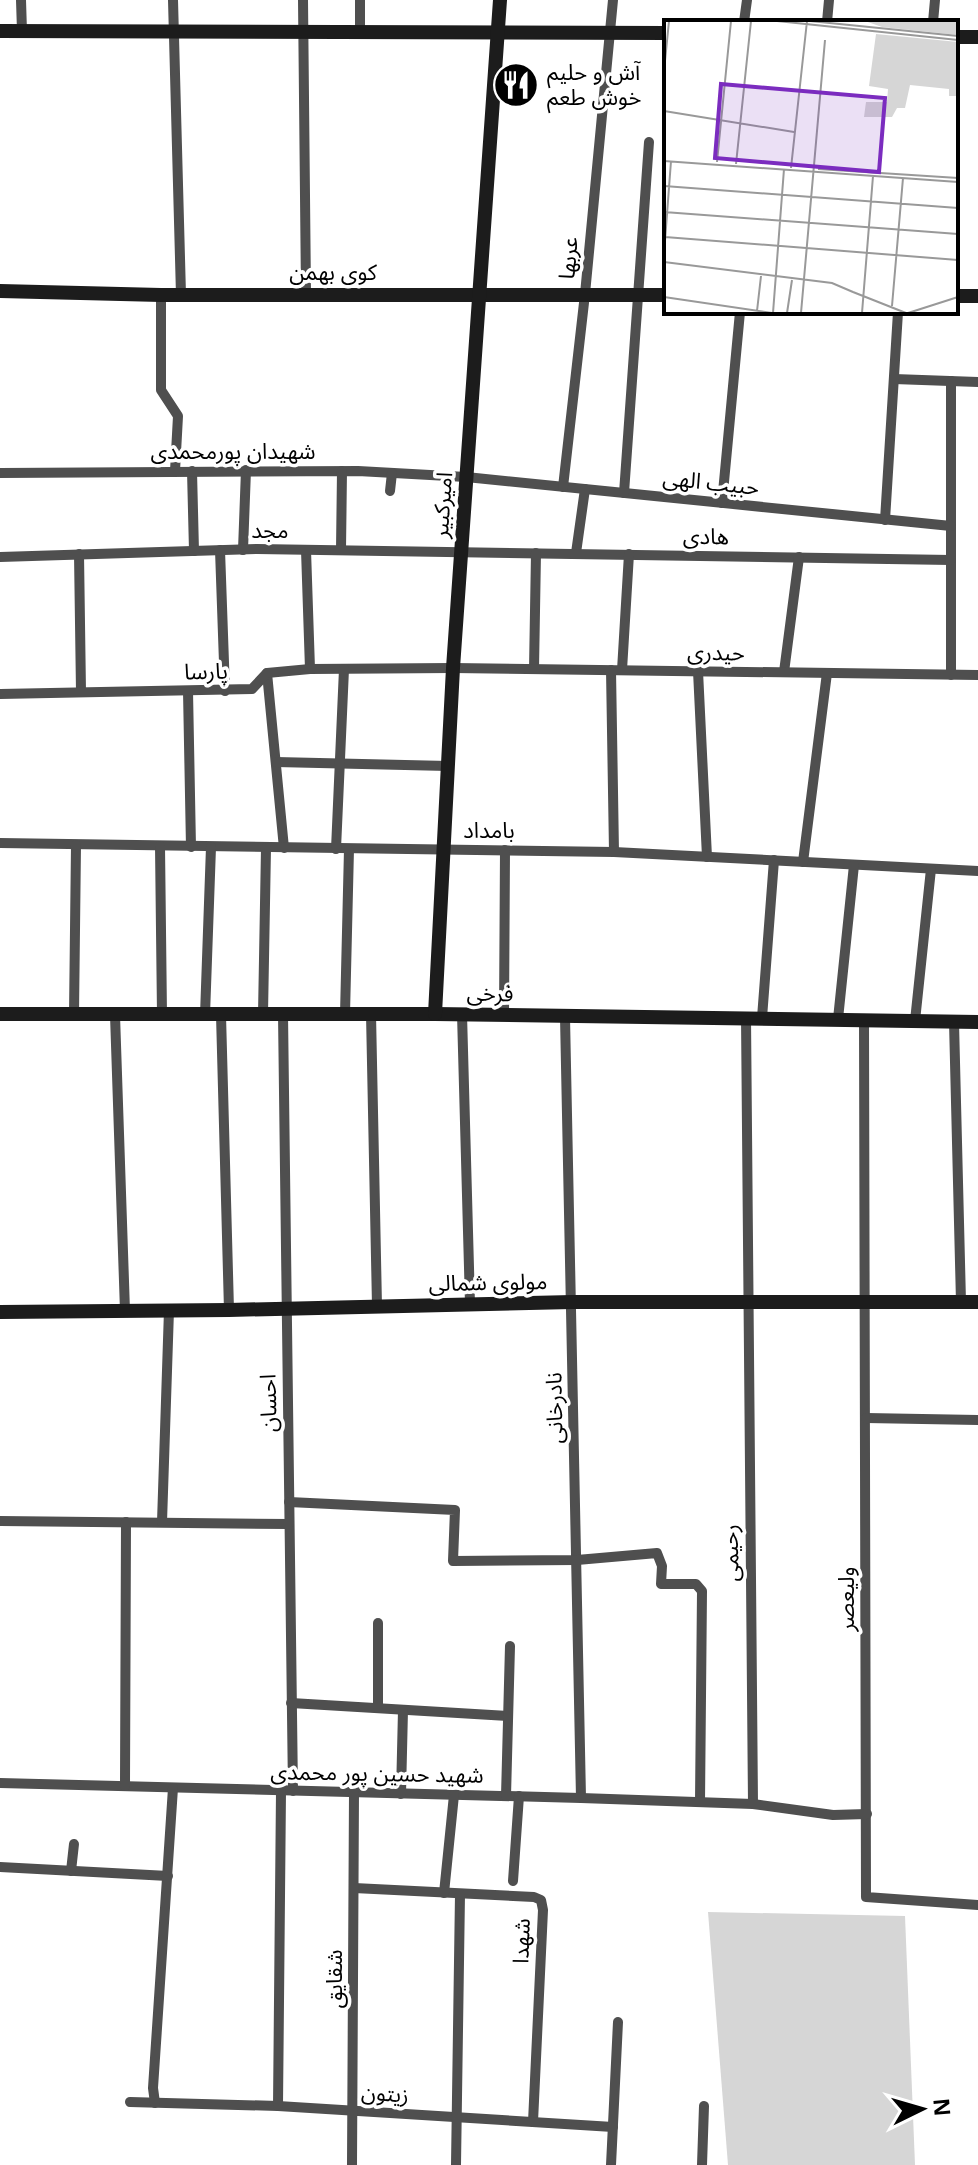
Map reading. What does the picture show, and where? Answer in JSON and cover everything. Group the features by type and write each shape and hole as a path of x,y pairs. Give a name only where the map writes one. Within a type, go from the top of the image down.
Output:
{"street":[{"path":"21,0 22,31"},
{"path":"173,0 181,295"},
{"path":"303,0 306,294"},
{"path":"360,0 360,31"},
{"name":"امیرکبیر","path":"435,1014 453,668 500,0"},
{"name":"عربها","path":"563,487 613,0"},
{"path":"744,20 747,0"},
{"path":"827,20 829,0"},
{"path":"933,20 935,0"},
{"path":"0,31 664,33"},
{"path":"624,493 649,142"},
{"name":"کوی بهمن","path":"0,291 161,295 664,295"},
{"path":"161,295 161,390 178,416 175,471"},
{"path":"722,503 740,314"},
{"path":"885,520 898,314"},
{"path":"894,379 978,382"},
{"path":"951,381 951,675"},
{"path":"243,550 246,470"},
{"name":"شهیدان پورمحمدی","path":"0,473 246,470 466,477"},
{"path":"192,471 194,551"},
{"path":"341,550 342,471"},
{"path":"390,491 392,473"},
{"name":"حبیب الهی","path":"466,477 951,526"},
{"path":"576,553 585,489"},
{"path":"220,550 225,691"},
{"name":"مجد","path":"0,557 220,550 461,552"},
{"path":"306,550 310,669"},
{"name":"هادی","path":"461,552 951,560"},
{"path":"534,669 536,553"},
{"path":"79,554 81,692"},
{"path":"614,852 617,670 629,554"},
{"path":"784,672 799,557"},
{"name":"پارسا","path":"0,694 225,691 252,689 267,673 310,669 453,668"},
{"name":"حیدری","path":"453,668 978,675"},
{"path":"336,849 344,669"},
{"path":"698,671 707,857"},
{"path":"267,673 284,848"},
{"path":"803,862 827,673"},
{"path":"188,691 191,847"},
{"path":"276,762 448,766"},
{"name":"بامداد","path":"0,843 614,852 978,871"},
{"path":"74,1014 76,845"},
{"path":"160,846 162,1015"},
{"path":"205,1015 211,847"},
{"path":"263,1014 266,848"},
{"path":"345,1014 349,849"},
{"path":"504,1015 505,850"},
{"path":"762,1018 774,860"},
{"path":"838,1019 854,865"},
{"path":"915,1021 931,869"},
{"name":"فرخی","path":"0,1014 462,1014 978,1022"},
{"name":"احسان","path":"278,2106 291,1703 283,1014"},
{"path":"371,1014 377,1306"},
{"path":"462,1014 470,1304"},
{"path":"115,1015 125,1311"},
{"path":"221,1015 229,1310"},
{"name":"نادرخانی","path":"565,1017 581,1798"},
{"name":"رحیمی","path":"746,1017 746,1302 753,1804"},
{"name":"ولیعصر","path":"864,1020 866,1897 978,1905"},
{"path":"954,1022 961,1302"},
{"name":"مولوی شمالی","path":"0,1312 572,1302 978,1302"},
{"path":"162,1522 169,1310"},
{"path":"866,1418 978,1420"},
{"path":"289,1502 455,1510 453,1561 577,1560 657,1553 662,1566 661,1584 696,1584 702,1591 700,1802"},
{"path":"0,1521 289,1524"},
{"path":"125,1786 126,1522"},
{"path":"378,1623 378,1708"},
{"path":"506,1796 510,1646"},
{"path":"291,1703 508,1716"},
{"path":"401,1794 403,1710"},
{"name":"شهید حسین پور محمدی","path":"0,1783 700,1802 753,1804 833,1815 867,1814"},
{"path":"155,2103 153,2088 173,1788"},
{"name":"شقایق","path":"352,2165 354,1792"},
{"path":"444,1893 454,1795"},
{"path":"513,1881 519,1796"},
{"path":"71,1871 74,1844"},
{"path":"0,1867 168,1876"},
{"name":"شهدا","path":"354,1888 534,1897 541,1900 533,2122"},
{"path":"456,2165 460,1894"},
{"path":"611,2165 618,2022"},
{"name":"زیتون","path":"130,2102 278,2106 613,2127"},
{"path":"702,2165 704,2106"}],"shaded area":[{"path":"708,1912 905,1916 915,2165 728,2165"}],"place":[{"name":"آش و حلیم خوش طعم","path":"516,85"}]}
